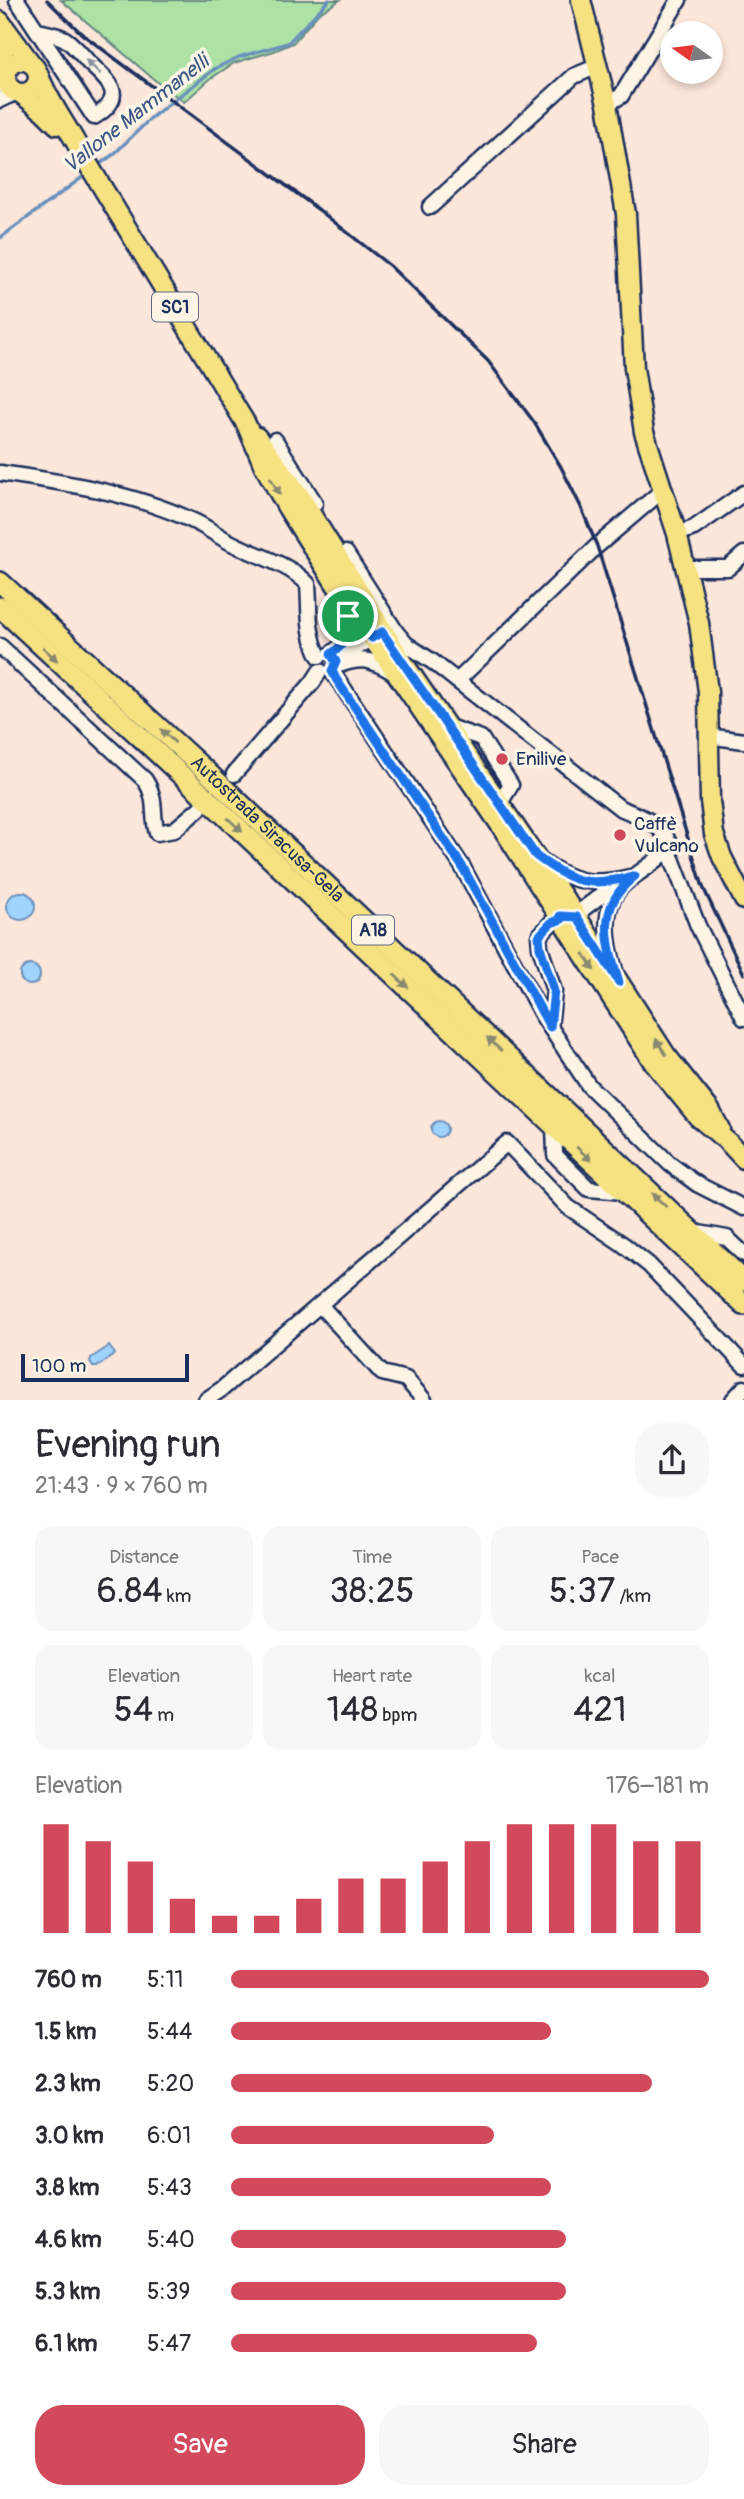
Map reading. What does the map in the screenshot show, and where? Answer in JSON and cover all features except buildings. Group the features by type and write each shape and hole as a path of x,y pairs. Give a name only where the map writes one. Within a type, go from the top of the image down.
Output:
{"highway":[{"name":"Autostrada Siracusa-Gela","path":"0,582 207,772 744,1281"},
{"name":"Autostrada Siracusa-Gela","path":"0,607 744,1304"}],"main road":[{"path":"581,0 607,104 626,214 634,368 644,432 677,534 699,623 708,692 710,801 714,834 722,857 744,900"},
{"path":"0,21 35,68 50,102 68,125 82,154"},
{"path":"0,38 10,84 51,118 82,154"},
{"path":"10,84 16,62 35,68"},
{"path":"10,84 34,88 39,79 35,68"},
{"name":"SC1","path":"82,154 246,424 264,466 288,509 344,597 375,631 446,726 536,856 568,922 619,982 666,1055 709,1110 728,1142"},
{"name":"SC1","path":"246,424 293,486 375,631 396,674 568,922 653,1062 698,1117 744,1159"}],"street":[{"path":"17,0 94,117 107,110 112,102 113,92 109,82 65,39 38,31"},
{"path":"607,104 621,96 679,0"},
{"path":"430,207 575,76 598,66"},
{"path":"0,100 10,84"},
{"path":"275,440 406,644 620,808 653,823 665,833 669,843 666,851 627,880 588,915 568,922 551,923 539,936 554,991 550,1027"},
{"path":"0,473 91,489 138,501 192,520 228,542 298,574 308,584 312,642 331,661 462,866 550,1027 589,1086 670,1164 697,1184 744,1209"},
{"path":"457,681 597,547 663,490"},
{"path":"677,534 694,528 744,493"},
{"path":"685,568 728,568 744,554"},
{"path":"331,661 348,625 344,597"},
{"path":"234,774 331,661 375,631"},
{"path":"0,646 145,780 155,800 155,826 158,833 174,830 199,808"},
{"path":"331,661 363,659 376,662 396,674"},
{"path":"708,736 744,741"},
{"path":"666,851 671,856 698,926 744,1018"},
{"path":"536,856 574,880 596,883 627,880"},
{"path":"619,982 608,945 607,929 614,897 627,880"},
{"path":"206,1400 507,1143 568,1207 649,1265 744,1365"},
{"path":"693,1232 727,1238 744,1254"},
{"path":"320,1305 382,1373 406,1379 424,1400"},
{"path":"733,1400 744,1388"}],"green space":[{"path":"61,0 340,0 318,14 293,43 234,63 210,79 184,102"}],"water":[{"path":"21,892 31,896 35,906 31,916 21,920 11,916 7,906 11,896"},
{"path":"30,965 37,968 40,975 37,982 30,985 23,982 20,975 23,968"},
{"path":"439,1121 445,1123 445,1135 439,1137 433,1135 431,1129 433,1123"},
{"path":"109,1346 115,1354 93,1367 91,1358"}],"waterway":[{"name":"Vallone Mammanelli","path":"97,166 114,154 152,117 216,68 239,57 288,43 329,0"},
{"name":"Vallone Mammanelli","path":"0,238 88,173"}],"railway":[{"path":"47,0 82,34 390,266 488,361 534,422 561,467 597,546 703,887 744,974"}],"place":[{"name":"Enilive","path":"502,759"},
{"name":"Caffè Vulcano","path":"620,835"}],"route":[{"path":"344,597 372,638 382,632 536,856 566,877 582,882 596,883 635,876 621,887 614,897 607,929 608,945 619,982 577,917 560,916 562,919 544,928 539,936 554,991 550,1027 462,866 332,671 336,662 331,654 341,648 347,635 348,616 344,597"}]}
